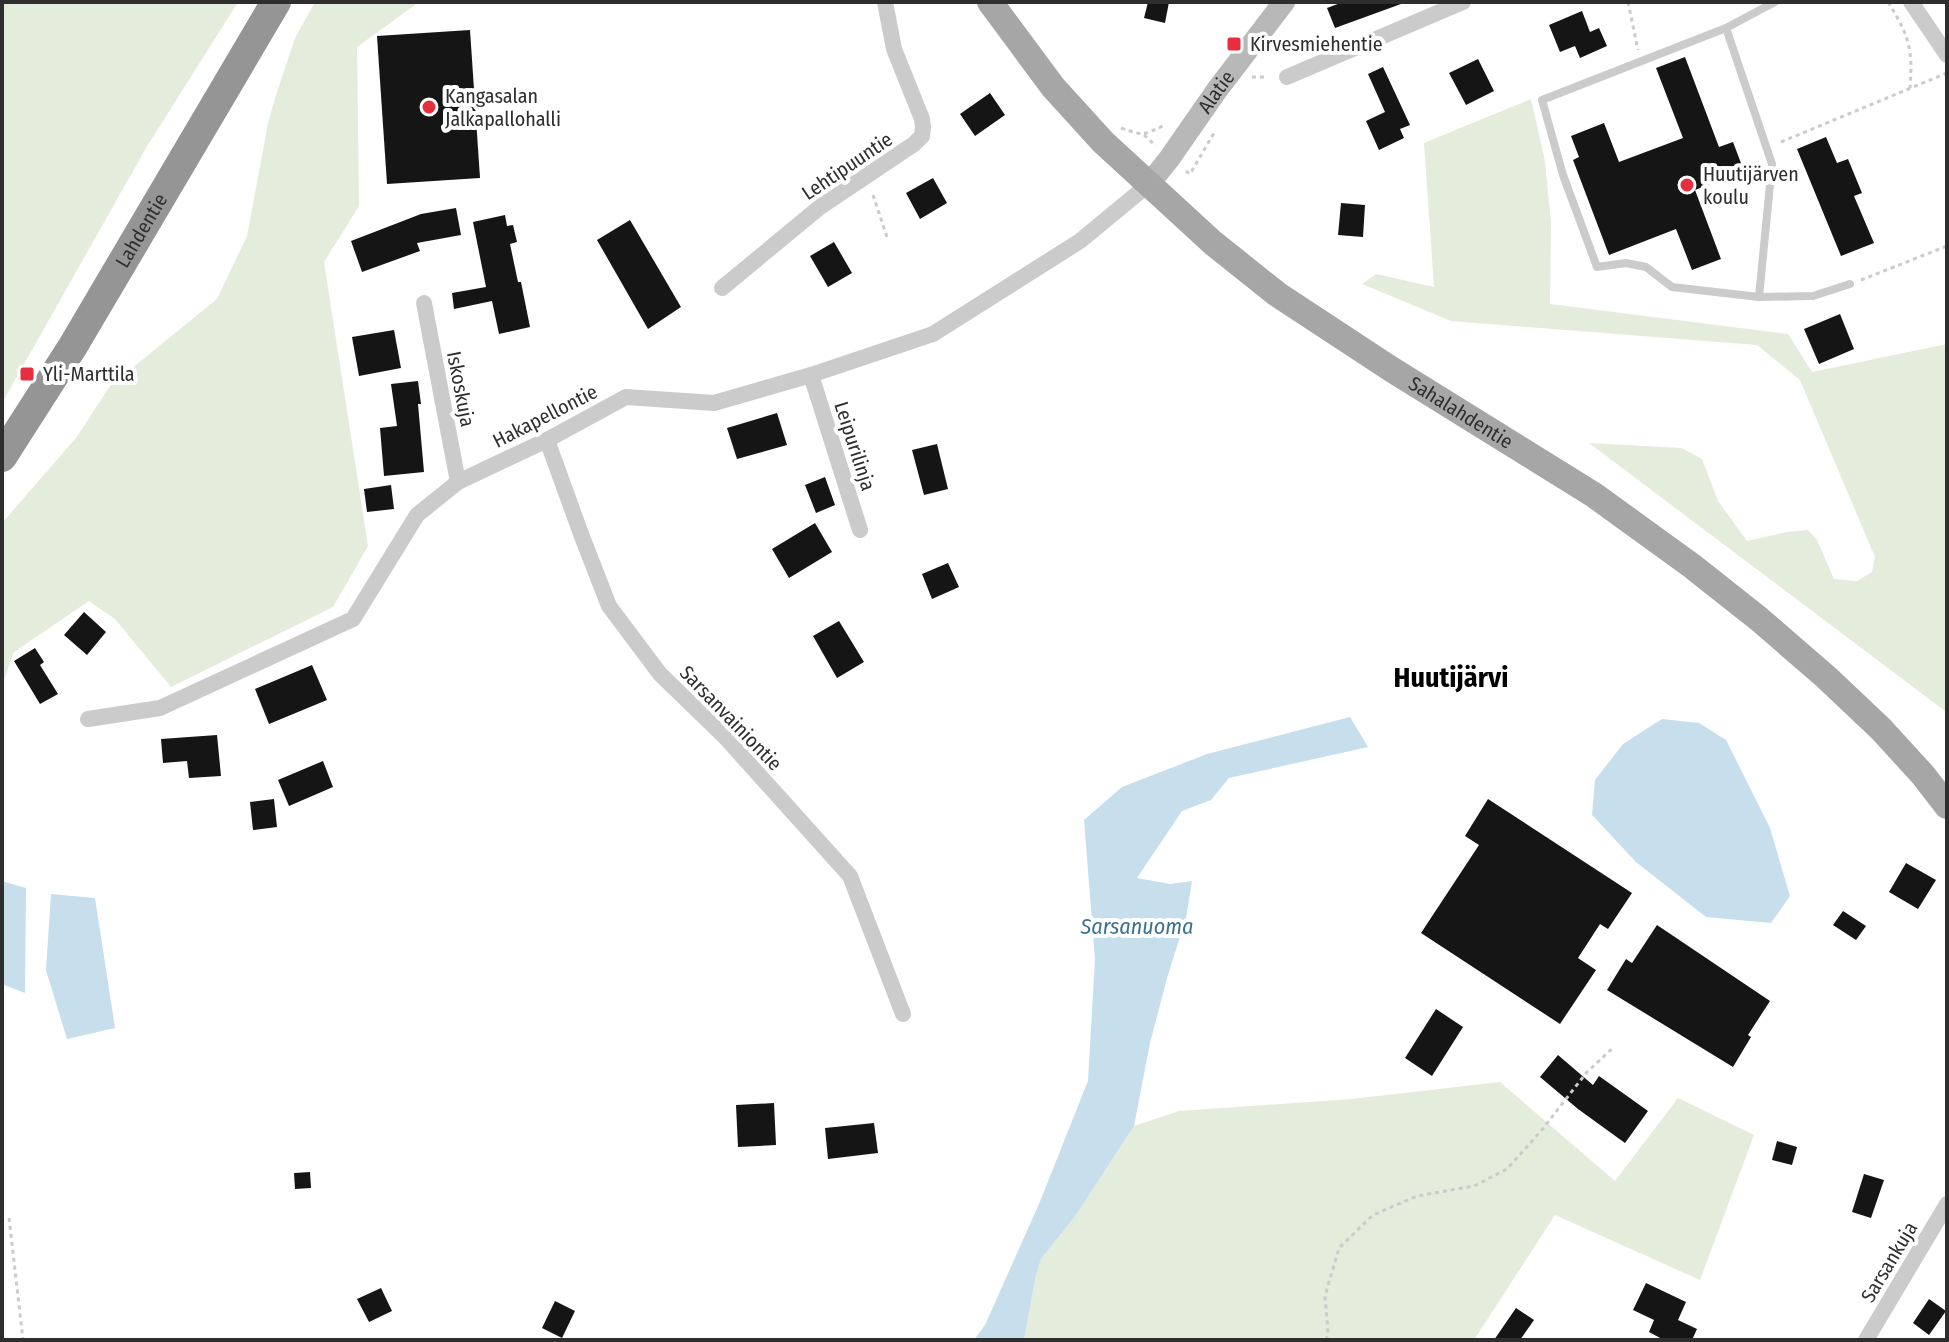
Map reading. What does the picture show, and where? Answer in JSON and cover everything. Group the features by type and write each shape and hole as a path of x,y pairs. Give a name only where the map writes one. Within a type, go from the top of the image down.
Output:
{"highway":[{"name":"Lahdentie","path":"2,457 73,346 276,2"}],"main road":[{"name":"Sahalahdentie","path":"990,2 1053,87 1103,142 1213,243 1277,294 1594,495 1692,566 1759,619 1870,718 1947,806"}],"street":[{"name":"Lehtipuuntie","path":"722,288 820,207 922,136 919,108 894,49 885,2"},
{"name":"Alatie","path":"1149,184 1284,2"},
{"path":"1287,77 1463,2"},
{"path":"1911,2 1947,55"},
{"name":"Hakapellontie","path":"88,719 160,708 353,619 417,515 458,482 547,440 626,397 714,403 811,375 933,334 1080,241 1149,184"},
{"name":"Iskoskuja","path":"424,303 458,482"},
{"name":"Leipurilinja","path":"811,375 860,530"},
{"name":"Sarsanvainiontie","path":"547,440 609,606 660,674 725,737 850,876 903,1014"},
{"name":"Sarsankuja","path":"1866,1340 1947,1204"}],"lane":[{"path":"1775,2 1726,28 1542,100 1563,175 1597,267 1626,263 1646,267 1672,287 1759,297 1813,296 1850,284"},
{"path":"1726,28 1772,164 1759,297"}],"path":[{"path":"1628,2 1641,61"},
{"path":"1888,2 1904,29 1912,59 1910,88"},
{"path":"1767,148 1947,73"},
{"path":"1103,142 1122,127 1144,135 1167,125"},
{"path":"866,176 888,240"},
{"path":"1850,284 1947,246"},
{"path":"1326,1340 1325,1296 1339,1248 1373,1215 1417,1196 1474,1186 1507,1169 1587,1072 1614,1047"},
{"path":"9,1218 23,1340"}],"green space":[{"path":"2,2 238,2 146,148 2,403"},
{"path":"315,2 419,2 357,47 359,206 324,262 368,546 333,607 171,687 115,619 89,601 14,652 2,685 2,523 76,438 110,386 217,299 247,236 276,95 295,38"},
{"path":"1531,99 1545,161 1551,222 1550,304 1788,334 1812,372 1947,344 1945,711 1589,443 1682,448 1702,459 1718,501 1747,541 1808,530 1817,540 1834,579 1857,581 1872,572 1875,557 1800,380 1757,345 1451,321 1362,284 1376,274 1434,287 1424,143"},
{"path":"1500,1082 1615,1181 1678,1098 1754,1135 1700,1280 1555,1215 1474,1340 1024,1340 1041,1259 1076,1215 1134,1126 1179,1111 1352,1099"}],"water":[{"name":"Sarsanuoma","path":"1350,717 1368,747 1229,778 1211,800 1182,811 1137,878 1170,884 1192,881 1186,918 1150,1043 1134,1126 1076,1215 1041,1259 1024,1340 974,1340 985,1325 1039,1204 1088,1081 1095,959 1084,820 1122,787 1207,754"},
{"path":"1662,719 1699,723 1726,740 1770,828 1790,896 1771,923 1706,917 1636,862 1592,815 1595,780 1623,744"},
{"path":"2,881 26,888 25,993 2,984"},
{"path":"51,894 95,898 115,1028 67,1039 46,970"}],"building":[{"path":"1148,2 1169,2 1165,23 1144,18"},
{"path":"1343,2 1401,4 1335,28 1327,8"},
{"path":"1582,11 1590,32 1599,28 1607,46 1580,58 1575,46 1560,52 1549,25"},
{"name":"Kangasalan Jalkapallohalli","path":"470,30 480,178 387,184 377,36"},
{"path":"1685,57 1719,147 1733,142 1744,171 1695,190 1721,259 1692,270 1676,229 1609,255 1573,160 1579,157 1571,136 1604,123 1619,162 1683,138 1656,68"},
{"path":"1478,59 1494,91 1466,105 1449,73"},
{"path":"1383,67 1410,125 1400,129 1404,138 1379,150 1366,121 1385,112 1368,74"},
{"path":"990,93 1005,115 975,136 960,114"},
{"path":"1826,137 1837,163 1848,159 1862,193 1854,196 1874,243 1841,256 1797,149"},
{"path":"933,178 947,203 920,219 906,193"},
{"path":"1341,203 1365,205 1363,237 1338,235"},
{"path":"456,208 461,235 417,243 420,251 362,272 351,241 421,214"},
{"path":"505,215 507,226 513,225 517,242 510,244 530,327 499,334 492,301 454,309 452,293 486,287 473,222"},
{"path":"630,220 681,307 648,329 597,240"},
{"path":"834,242 852,273 828,287 810,256"},
{"path":"1840,314 1854,349 1819,364 1804,329"},
{"path":"394,330 401,368 359,376 352,337"},
{"path":"418,381 424,472 384,476 380,428 397,426 391,384"},
{"path":"777,413 787,445 737,459 727,428"},
{"path":"937,444 948,489 924,495 912,450"},
{"path":"825,477 835,505 816,513 805,485"},
{"path":"391,485 394,509 367,512 364,489"},
{"path":"815,523 832,552 789,578 772,549"},
{"path":"948,563 959,587 932,599 922,574"},
{"path":"84,612 106,632 87,655 64,635"},
{"path":"839,621 864,662 837,678 813,636"},
{"path":"35,648 44,662 40,665 58,694 40,704 14,661"},
{"path":"312,665 327,700 269,724 255,689"},
{"path":"217,735 221,776 189,778 187,761 163,763 161,739"},
{"path":"323,761 333,787 289,806 278,780"},
{"path":"274,799 277,827 253,830 250,802"},
{"path":"1488,799 1632,893 1608,929 1600,924 1578,958 1596,970 1560,1024 1421,933 1479,845 1465,836"},
{"path":"1906,863 1936,880 1918,909 1889,892"},
{"path":"1843,911 1866,926 1856,940 1833,925"},
{"path":"1657,925 1770,1001 1748,1035 1751,1037 1733,1067 1607,990 1626,959 1632,963"},
{"path":"1436,1009 1463,1027 1432,1076 1405,1058"},
{"path":"1558,1055 1593,1085 1599,1076 1648,1111 1625,1143 1540,1077"},
{"path":"774,1103 776,1145 738,1147 736,1105"},
{"path":"874,1123 878,1153 828,1159 825,1128"},
{"path":"1777,1141 1797,1147 1792,1165 1772,1160"},
{"path":"310,1172 311,1188 295,1189 294,1173"},
{"path":"1864,1174 1884,1180 1871,1218 1852,1212"},
{"path":"1646,1283 1686,1302 1678,1320 1697,1329 1692,1340 1664,1340 1649,1332 1654,1320 1633,1310"},
{"path":"381,1288 392,1311 369,1322 357,1299"},
{"path":"1929,1299 1946,1311 1929,1335 1913,1323"},
{"path":"555,1301 575,1311 562,1338 542,1328"},
{"path":"1516,1308 1534,1320 1520,1340 1494,1340"}],"place":[{"name":"Kirvesmiehentie","path":"1234,44"},
{"name":"Kangasalan Jalkapallohalli","path":"429,107"},
{"name":"Huutijärven koulu","path":"1687,185"},
{"name":"Yli-Marttila","path":"27,374"}],"district":[{"name":"Huutijärvi","path":"1451,677"}]}
